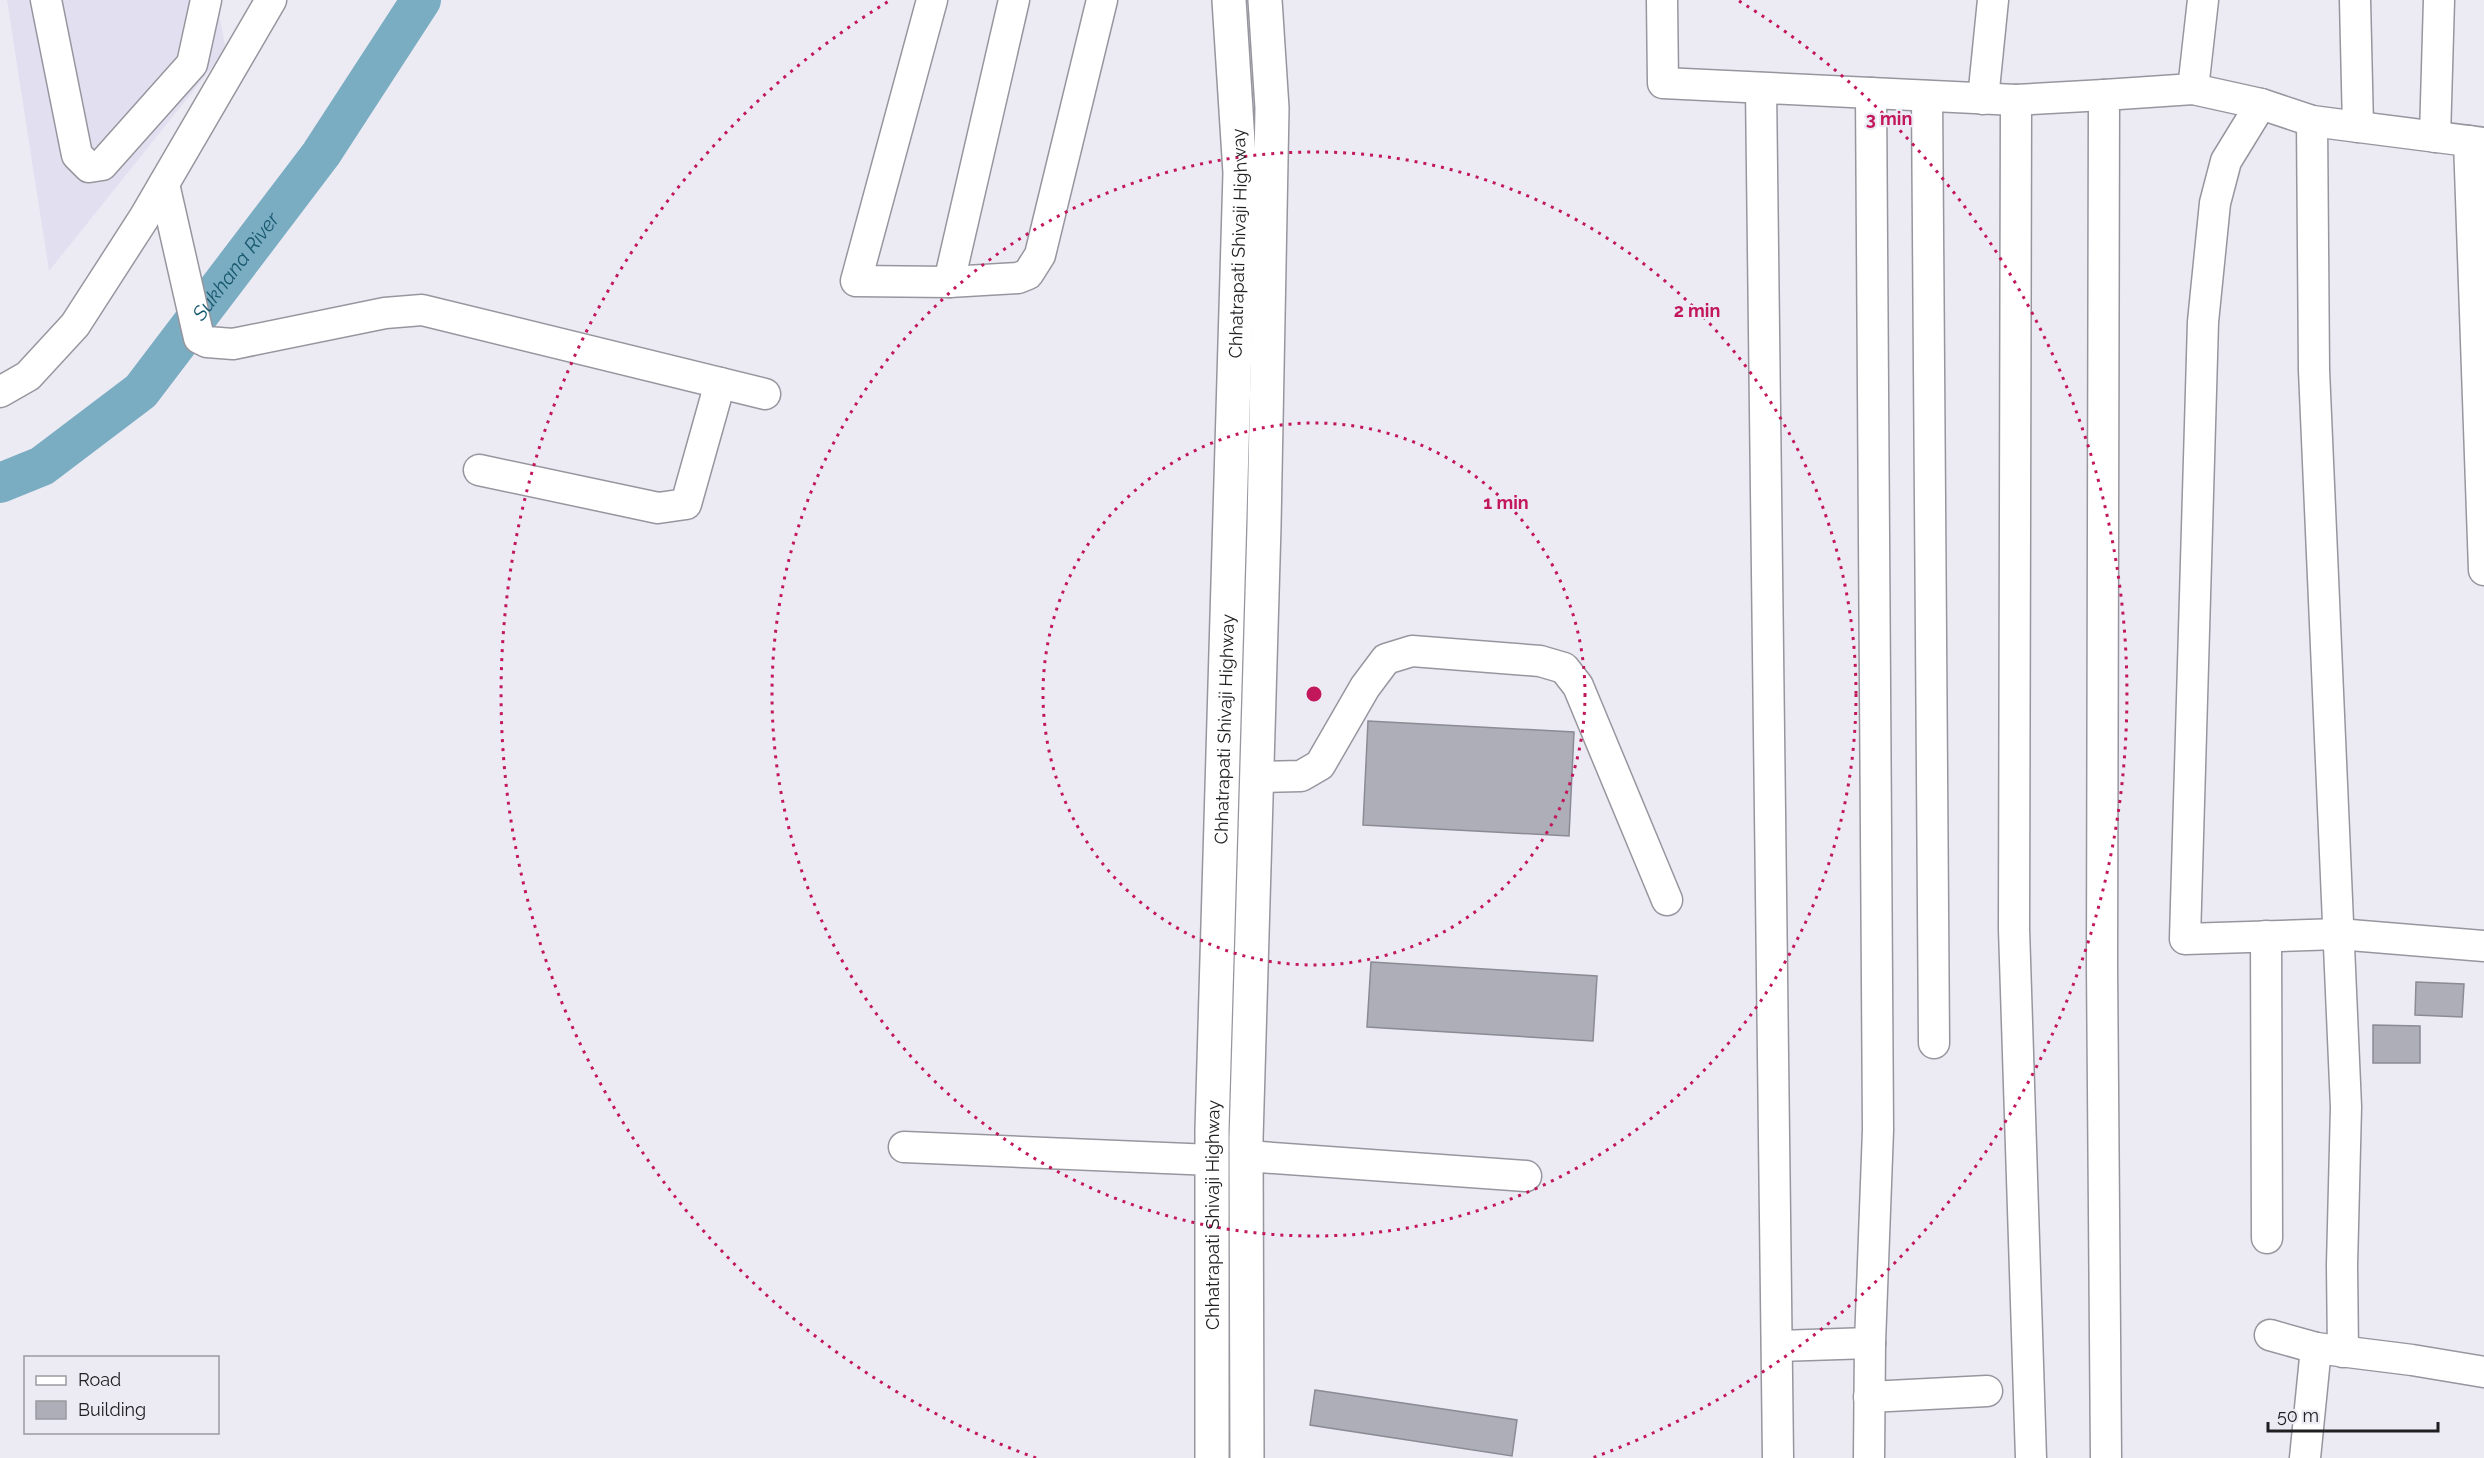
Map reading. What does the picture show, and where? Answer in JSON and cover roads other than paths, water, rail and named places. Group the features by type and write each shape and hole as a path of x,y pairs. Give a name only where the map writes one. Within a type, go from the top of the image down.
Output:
{"main road":[{"name":"Chhatrapati Shivaji Highway","path":"1212,1458 1212,1160 1240,173 1229,0"},
{"name":"Chhatrapati Shivaji Highway","path":"1247,1458 1246,1156 1264,526 1272,108 1265,0"}],"street":[{"path":"46,0 76,154 89,167 102,165 192,64 206,0"},
{"path":"0,392 28,376 75,325 164,184 271,0"},
{"path":"932,0 855,281 949,282 1018,278 1028,274 1041,255 1102,0"},
{"path":"949,282 1014,0"},
{"path":"1662,0 1663,83 2016,100 2193,88 2261,104 2312,120 2476,142 2484,570"},
{"path":"1983,99 1993,0"},
{"path":"2193,88 2202,0"},
{"path":"2355,0 2358,127"},
{"path":"2435,137 2439,0"},
{"path":"1761,88 1778,1458"},
{"path":"1869,1458 1869,1343 1878,1130 1871,93"},
{"path":"2104,95 2102,965 2106,1458"},
{"path":"1927,96 1934,1043"},
{"path":"2016,100 2014,929 2031,1458"},
{"path":"2261,104 2226,161 2218,192 2203,322 2185,939 2338,934 2484,946"},
{"path":"2305,1458 2330,1350 2342,1265 2346,1107 2315,394 2312,120"},
{"path":"164,184 200,338 207,342 233,344 385,313 422,310 765,394"},
{"path":"479,470 658,508 686,504 720,383"},
{"path":"1256,777 1301,776 1320,765 1365,687 1386,659 1412,651 1548,664 1564,668 1578,686 1667,900"},
{"path":"2266,936 2267,1238"},
{"path":"904,1147 1212,1160"},
{"path":"1246,1156 1526,1176"},
{"path":"2270,1335 2330,1350 2484,1372"},
{"path":"1777,1346 1869,1343"},
{"path":"1869,1397 1987,1391"}],"waterway":[{"name":"Sukhana River","path":"0,483 42,466 141,391 321,154 421,0"}]}
